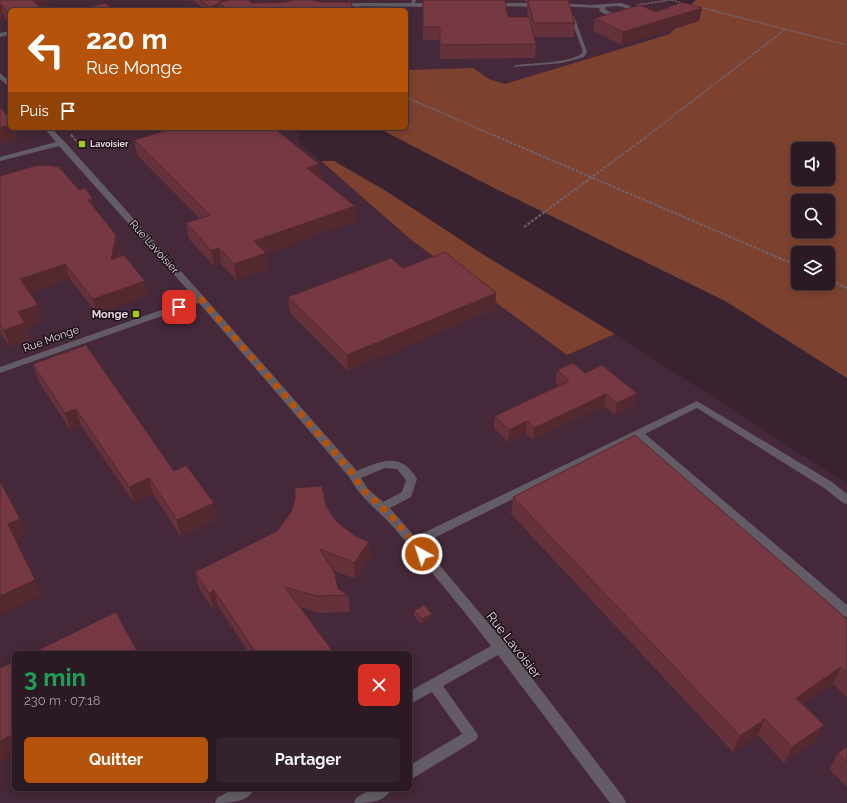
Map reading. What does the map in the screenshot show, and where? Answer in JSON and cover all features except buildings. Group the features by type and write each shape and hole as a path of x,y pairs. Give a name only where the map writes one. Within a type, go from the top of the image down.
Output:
{"street":[{"path":"331,5 356,8 414,2 445,5"},
{"path":"485,5 603,6 614,4 627,6 631,10 629,13 616,15 604,12 601,8 603,6"},
{"name":"Rue Lavoisier","path":"49,130 201,299 355,476 359,486 369,498 383,508 413,543 500,647 619,803"},
{"path":"0,159 61,143"},
{"name":"Rue Monge","path":"0,370 201,299"},
{"path":"413,543 697,404 828,485 847,500"},
{"path":"638,434 847,612"},
{"path":"355,476 384,464 400,466 412,479 407,494 383,508"},
{"path":"412,697 500,647"},
{"path":"412,772 471,736 434,684"},
{"path":"222,803 243,791"},
{"path":"361,803 381,791"}],"lane":[{"path":"516,66 562,62 582,56 585,52 568,5"}],"path":[{"path":"627,6 671,0 847,45"},
{"path":"524,227 786,29"},
{"path":"408,98 791,263"},
{"path":"835,282 847,288"}],"shaded area":[{"path":"0,0 664,0 687,13 670,34 505,84 489,79 473,68 408,70 408,8 8,8 8,130 301,130 299,142 410,239 567,355 615,334 847,484 847,803 0,803"},
{"path":"696,0 847,0 847,378 725,301 494,188 382,130 408,130 408,70 473,68 489,79 505,84 670,34 687,13 674,5 692,4"},
{"path":"321,161 334,161 386,191 484,255 615,334 567,355 410,239"}],"place":[{"name":"Lavoisier","path":"82,144"},
{"name":"Monge","path":"136,314"}],"route":[{"path":"179,307 201,299 355,476 359,486 369,498 383,508 422,554"}]}
